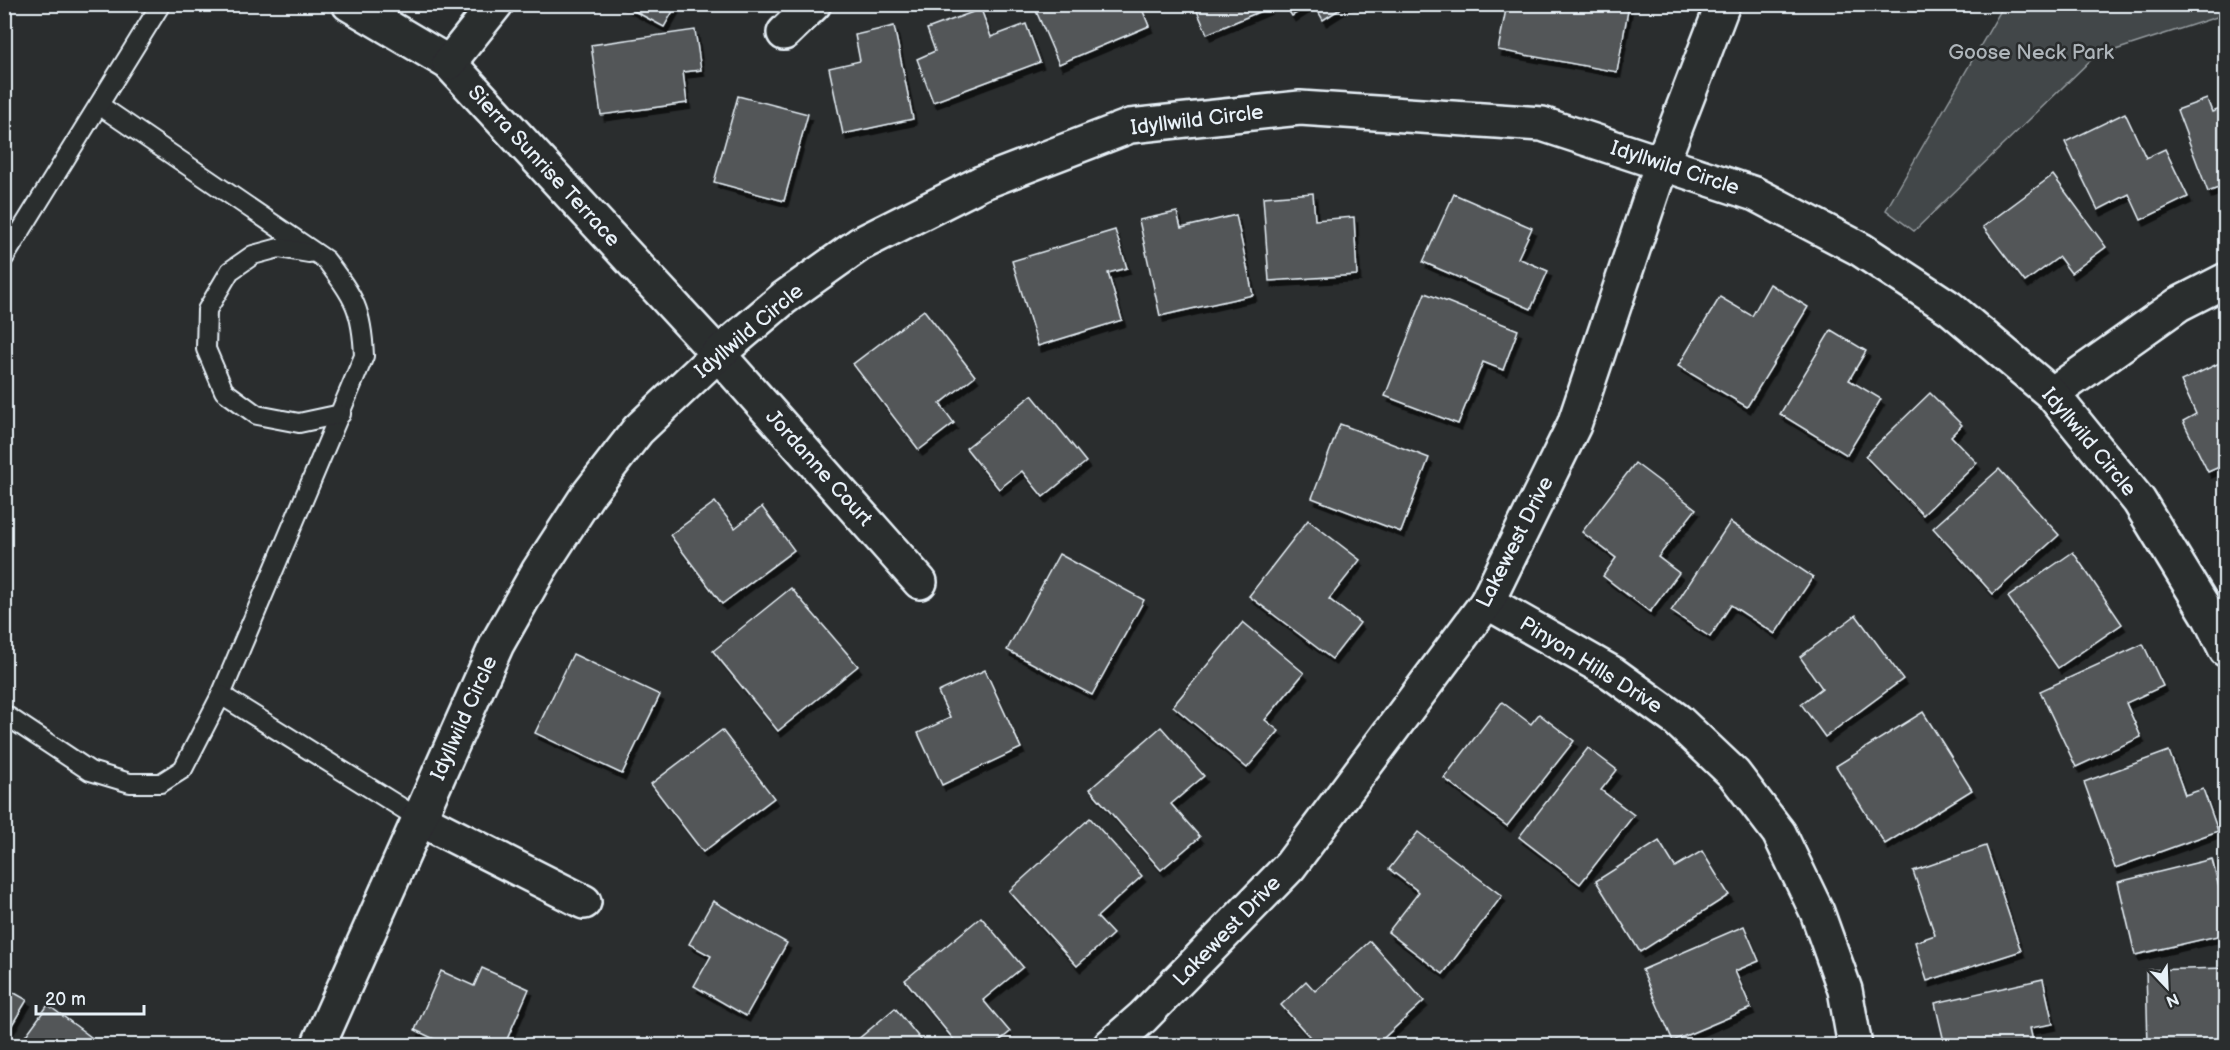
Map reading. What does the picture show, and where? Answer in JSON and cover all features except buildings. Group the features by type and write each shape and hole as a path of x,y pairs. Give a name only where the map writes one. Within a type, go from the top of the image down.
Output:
{"street":[{"name":"Sierra Sunrise Terrace","path":"349,4 449,63 718,354"},
{"path":"449,63 496,4"},
{"path":"784,33 814,4"},
{"name":"Lakewest Drive","path":"1110,1046 1143,1017 1290,866 1487,602 1574,425 1662,163 1723,4"},
{"name":"Idyllwild Circle","path":"318,1046 497,644 539,570 587,496 638,430 718,354 784,298 860,244 981,183 1131,126 1300,108 1542,124 1755,194 1860,249 1950,308 2052,394 2139,501 2209,616 2226,650"},
{"path":"2052,394 2179,304 2226,280"},
{"name":"Jordanne Court","path":"718,354 920,582"},
{"name":"Pinyon Hills Drive","path":"1487,602 1612,673 1677,720 1734,774 1779,832 1817,912 1845,990 1855,1046"},
{"path":"418,818 584,902"}],"lane":[{"path":"4,258 161,4"},
{"path":"4,714 90,771 130,783 161,783 183,769 221,695 364,356 363,324 352,297 326,260 99,105"},
{"path":"317,254 279,248 253,255 230,271 207,310 206,349 224,391 257,415 299,423 341,414"},
{"path":"221,695 418,818"}],"green space":[{"name":"Goose Neck Park","path":"2225,4 2226,14 2094,57 1914,231 1886,210 2004,5"}]}
